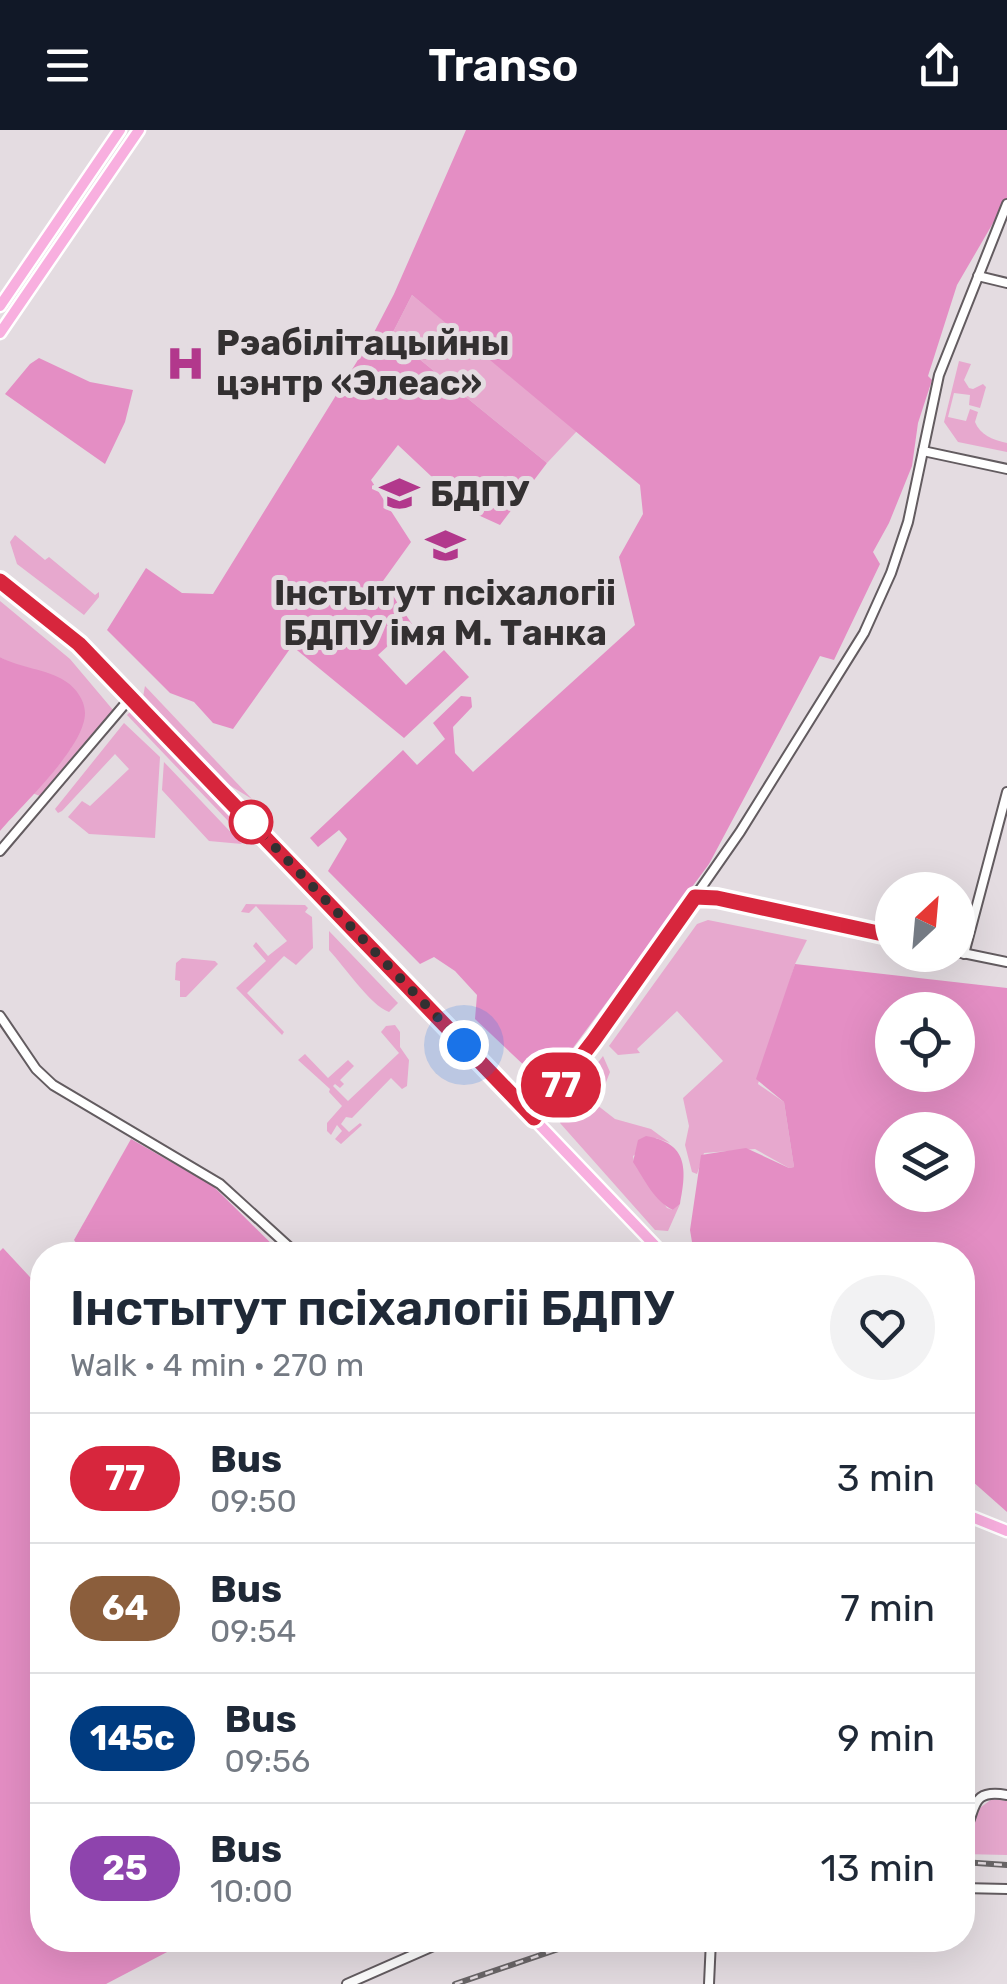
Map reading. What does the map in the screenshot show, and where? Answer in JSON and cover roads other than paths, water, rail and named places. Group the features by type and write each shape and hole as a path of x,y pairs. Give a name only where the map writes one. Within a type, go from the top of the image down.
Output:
{"main road":[{"path":"0,306 120,130"},
{"path":"0,333 140,130"},
{"path":"0,581 65,630 652,1242"},
{"path":"975,1518 1007,1531"}],"street":[{"path":"534,1118 606,1025 695,897 812,721 874,615 908,522 940,375 1007,204"},
{"path":"978,276 1007,283"},
{"path":"923,451 1007,469"},
{"path":"0,852 131,697"},
{"path":"975,904 1007,792"},
{"path":"695,897 717,898 875,932"},
{"path":"975,956 1007,962"},
{"path":"0,1016 36,1069 54,1085 220,1184 284,1242"},
{"path":"975,1804 987,1794 1007,1795"},
{"path":"975,1889 1007,1890"},
{"path":"347,1984 420,1952"},
{"path":"709,1984 710,1952"}],"railway":[{"path":"975,1863 1007,1865"},
{"path":"455,1984 550,1952"}],"place":[{"name":"Рэабілітацыйны цэнтр «Элеас»","path":"186,363"},
{"name":"БДПУ","path":"400,494"},
{"name":"Інстытут псіхалогіі БДПУ імя М. Танка","path":"445,546"}]}
